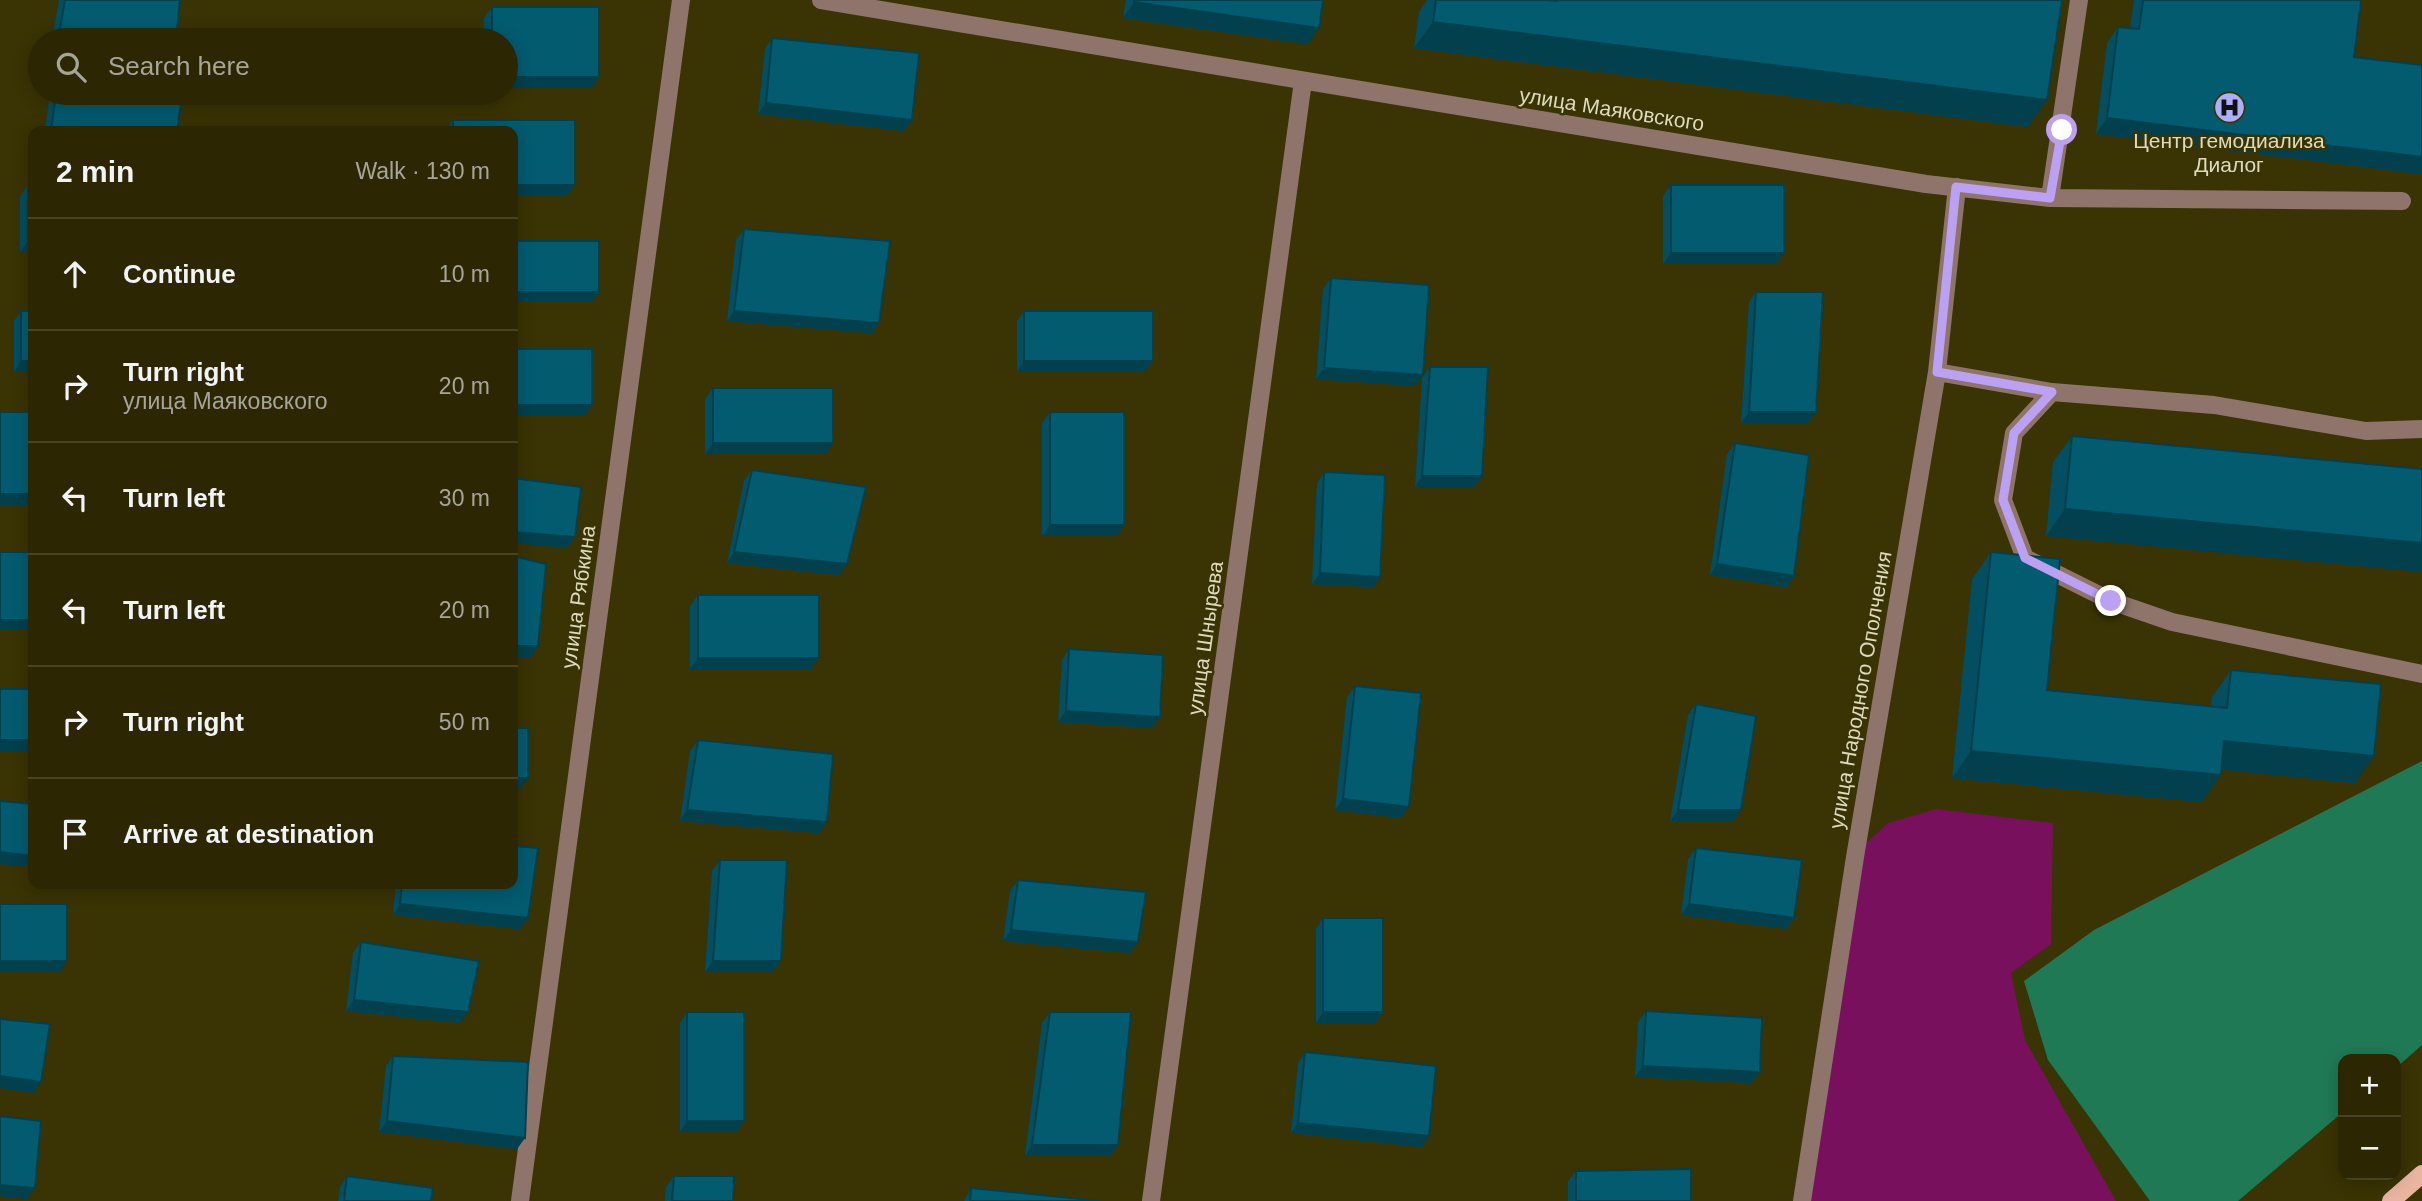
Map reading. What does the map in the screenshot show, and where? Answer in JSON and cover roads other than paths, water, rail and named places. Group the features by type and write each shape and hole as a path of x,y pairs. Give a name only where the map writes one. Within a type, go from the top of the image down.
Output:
{"main road":[{"path":"2391,1201 2422,1174"}],"street":[{"name":"улица Рябкина","path":"520,1201 681,0"},
{"name":"улица Маяковского","path":"821,0 1956,187 2050,198 2402,201"},
{"path":"2050,198 2080,0"},
{"name":"улица Шнырева","path":"1151,1201 1303,81"},
{"name":"улица Народного Ополчения","path":"1802,1201 1855,857 1937,372 1956,187"},
{"path":"1937,372 2052,392 2214,405 2366,431 2422,429"},
{"path":"2052,392 2014,433 2003,500 2025,558 2111,601 2172,622 2422,674"}],"place":[{"name":"Центр гемодиализа Диалог","path":"2229,108"}]}
